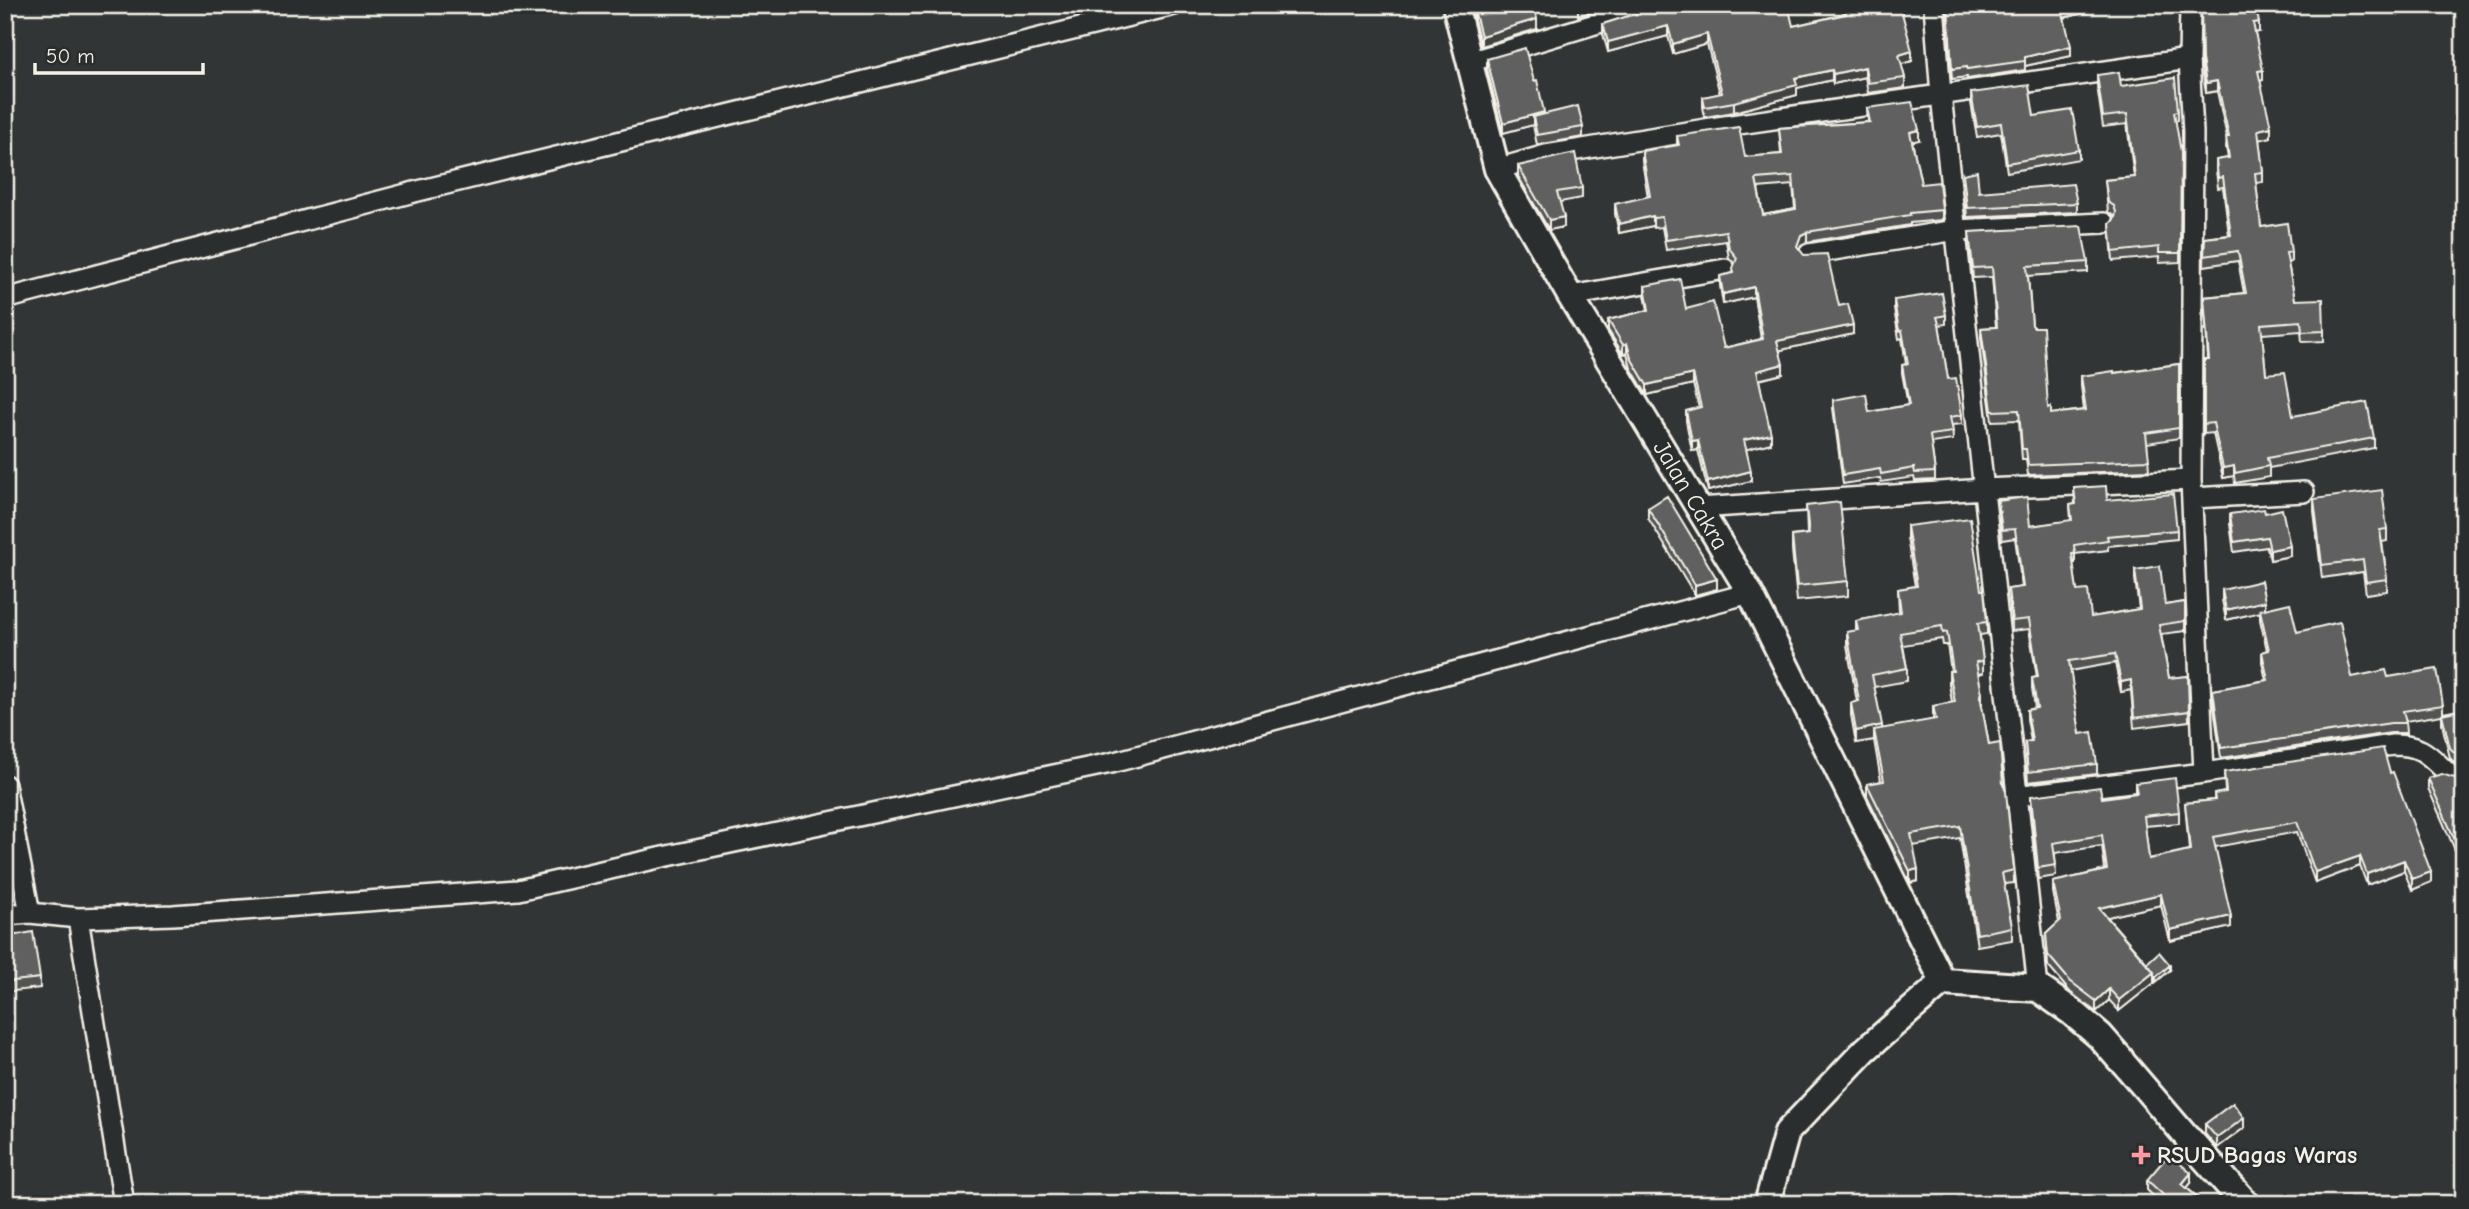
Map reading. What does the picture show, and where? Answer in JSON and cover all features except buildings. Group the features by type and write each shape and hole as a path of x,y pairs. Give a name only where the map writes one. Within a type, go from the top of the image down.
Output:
{"main road":[{"path":"1943,982 2038,988 2100,1036 2120,1059"},
{"path":"2190,1141 2246,1204"}],"street":[{"path":"5,299 414,192 1174,5"},
{"name":"Jalan Cakra","path":"1455,5 1497,169 1570,296 1750,593 1943,982"},
{"path":"1469,62 1658,5"},
{"path":"1934,5 1941,95 2015,796 2038,988"},
{"path":"2190,5 2189,59 2193,132 2192,489 2204,773"},
{"path":"1497,169 1560,153 2189,59"},
{"path":"1810,254 1956,230 2104,223"},
{"path":"1570,296 1725,269"},
{"path":"1699,508 1984,489 2304,492"},
{"path":"5,915 30,913 78,918 173,915 517,890 1111,763 1750,593"},
{"path":"2015,796 2204,773 2393,745 2412,745 2451,776"},
{"path":"5,785 30,913"},
{"path":"78,918 124,1204"},
{"path":"1767,1204 1787,1132 1865,1050 1943,982"},
{"path":"2120,1059 2190,1141"}],"place":[{"name":"RSUD Bagas Waras","path":"2141,1155"}]}
